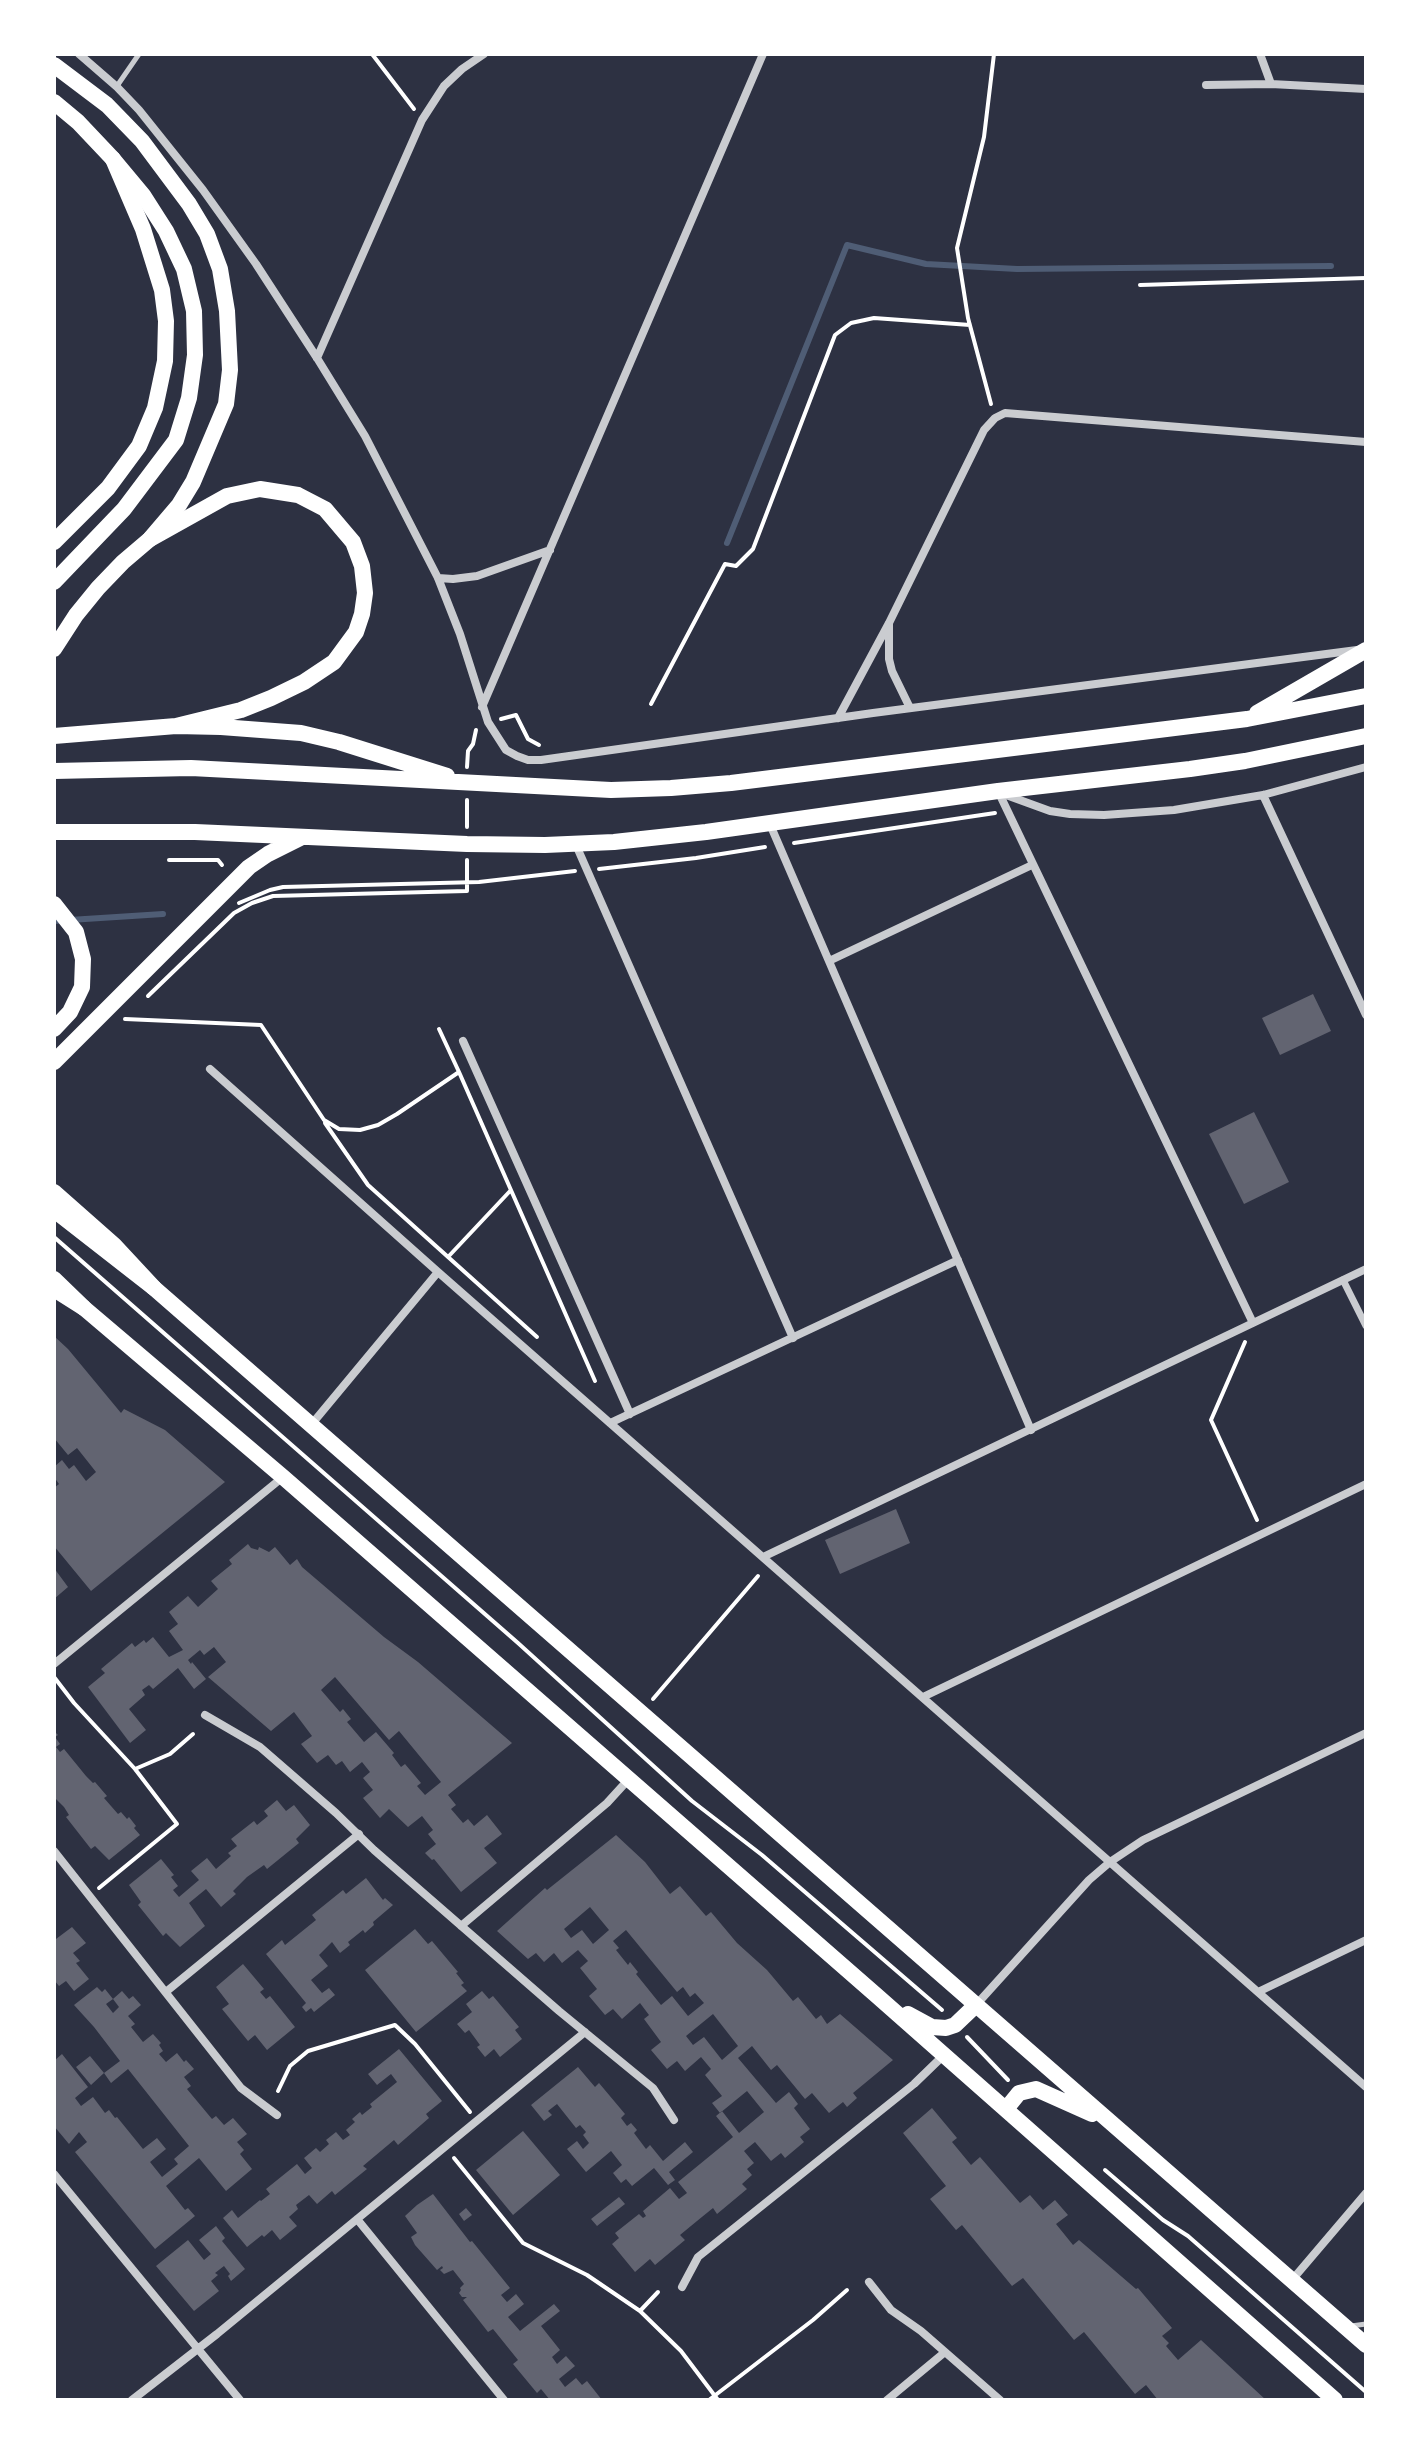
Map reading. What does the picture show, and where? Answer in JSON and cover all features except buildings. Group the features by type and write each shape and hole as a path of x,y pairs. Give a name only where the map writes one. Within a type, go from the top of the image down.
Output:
{"main road":[{"path":"54,65 107,105 142,141 189,204 207,234 220,269 230,342 226,404 193,482 166,522 98,588 54,649"},
{"path":"54,102 113,159 143,195 166,231 184,269 194,311 195,355 189,398 176,440 124,509 54,582"},
{"path":"54,542 108,488 139,446 155,408 165,361 166,321 162,290 143,229 113,159"},
{"path":"150,539 227,496 260,489 298,495 325,509 353,542 362,566 365,593 362,614 356,632 334,662 304,682 271,698 241,710 176,726"},
{"path":"1247,719 1366,649"},
{"path":"54,771 191,768 611,790 731,783 1247,719 1366,696"},
{"path":"54,736 176,726 301,733 468,783"},
{"path":"54,832 195,832 467,844 576,845 651,839 998,791 1190,769 1273,756 1366,736"},
{"path":"54,1062 249,867 284,844 307,836"},
{"path":"54,1029 70,1012 82,987 83,959 76,932 57,907"},
{"path":"54,1192 114,1245 154,1288"},
{"path":"54,1210 154,1288 1366,2345"},
{"path":"54,1279 876,1995 1335,2400"},
{"path":"54,1289 84,1308"},
{"path":"876,1995 932,2027 955,2025 976,2005"},
{"path":"1006,2109 1019,2093 1042,2091 1112,2124"}],"street":[{"path":"79,54 139,110 203,190 256,264 365,436 438,578 460,634 482,708 492,731 506,750 528,760 541,760 1366,649"},
{"path":"91,63 97,54"},
{"path":"317,358 422,120 444,86 484,54"},
{"path":"482,708 763,54"},
{"path":"1260,54 1271,84"},
{"path":"1206,85 1271,84 1366,89"},
{"path":"838,718 889,623 984,430 995,418 1005,413 1366,442"},
{"path":"438,578 477,576 550,550"},
{"path":"889,623 889,659 910,708"},
{"path":"998,791 1050,811 1090,815 1174,810 1263,795 1366,767"},
{"path":"998,791 1253,1323"},
{"path":"1263,795 1366,1015"},
{"path":"769,822 1031,1430"},
{"path":"576,845 793,1338"},
{"path":"829,961 1032,865"},
{"path":"463,1041 630,1414"},
{"path":"210,1069 1366,2087"},
{"path":"610,1423 958,1260"},
{"path":"763,1557 1366,1269"},
{"path":"311,1425 438,1272"},
{"path":"1343,1280 1366,1326"},
{"path":"54,1664 283,1477"},
{"path":"923,1697 1366,1484"},
{"path":"205,1715 260,1747 461,1926 653,2088 674,2120"},
{"path":"976,2005 1089,1880 1110,1862 1143,1840 1366,1733"},
{"path":"461,1926 607,1803 628,1780"},
{"path":"167,1991 359,1834"},
{"path":"54,1851 241,2088 277,2115"},
{"path":"1258,1992 1366,1940"},
{"path":"132,2400 585,2032"},
{"path":"682,2287 698,2257 914,2084 944,2055"},
{"path":"54,2174 240,2400"},
{"path":"1292,2281 1366,2193"},
{"path":"357,2219 504,2400"},
{"path":"869,2282 891,2310 921,2331 1000,2400"},
{"path":"887,2400 945,2352"}],"lane":[{"path":"117,87 139,54"},
{"path":"1346,2328 1357,2323 1366,2324"}],"path":[{"path":"372,54 422,120"},
{"path":"994,54 984,137 957,248 970,325 995,418"},
{"path":"1140,285 1366,278"},
{"path":"651,704 725,564 736,566 753,549 835,335 851,323 874,318 970,325"},
{"path":"147,998 234,913 252,903 273,896 467,891 468,751 476,735 475,725"},
{"path":"805,841 1003,812"},
{"path":"249,898 283,887 466,883 755,849"},
{"path":"169,860 218,860 222,865"},
{"path":"136,1008 125,1019 261,1025 368,1185 546,1346"},
{"path":"439,1029 594,1382"},
{"path":"312,1104 324,1120 339,1129 360,1130 388,1120 459,1072"},
{"path":"448,1257 511,1190"},
{"path":"54,1237 518,1643 692,1801 762,1855 941,2009 1019,2093"},
{"path":"1253,1323 1211,1420 1263,1533"},
{"path":"641,1714 758,1576"},
{"path":"54,1677 135,1769 177,1824 99,1889"},
{"path":"135,1769 170,1754 193,1734"},
{"path":"278,2091 290,2066 308,2051 395,2025 415,2044 470,2112"},
{"path":"454,2158 523,2243 587,2275 640,2311 681,2351 716,2398"},
{"path":"1105,2170 1163,2220 1188,2236 1366,2392"},
{"path":"709,2400 716,2398 847,2290"},
{"path":"640,2311 658,2292"}],"waterway":[{"path":"727,543 847,245 926,264 1017,269 1331,266"},
{"path":"54,921 163,914"}]}
